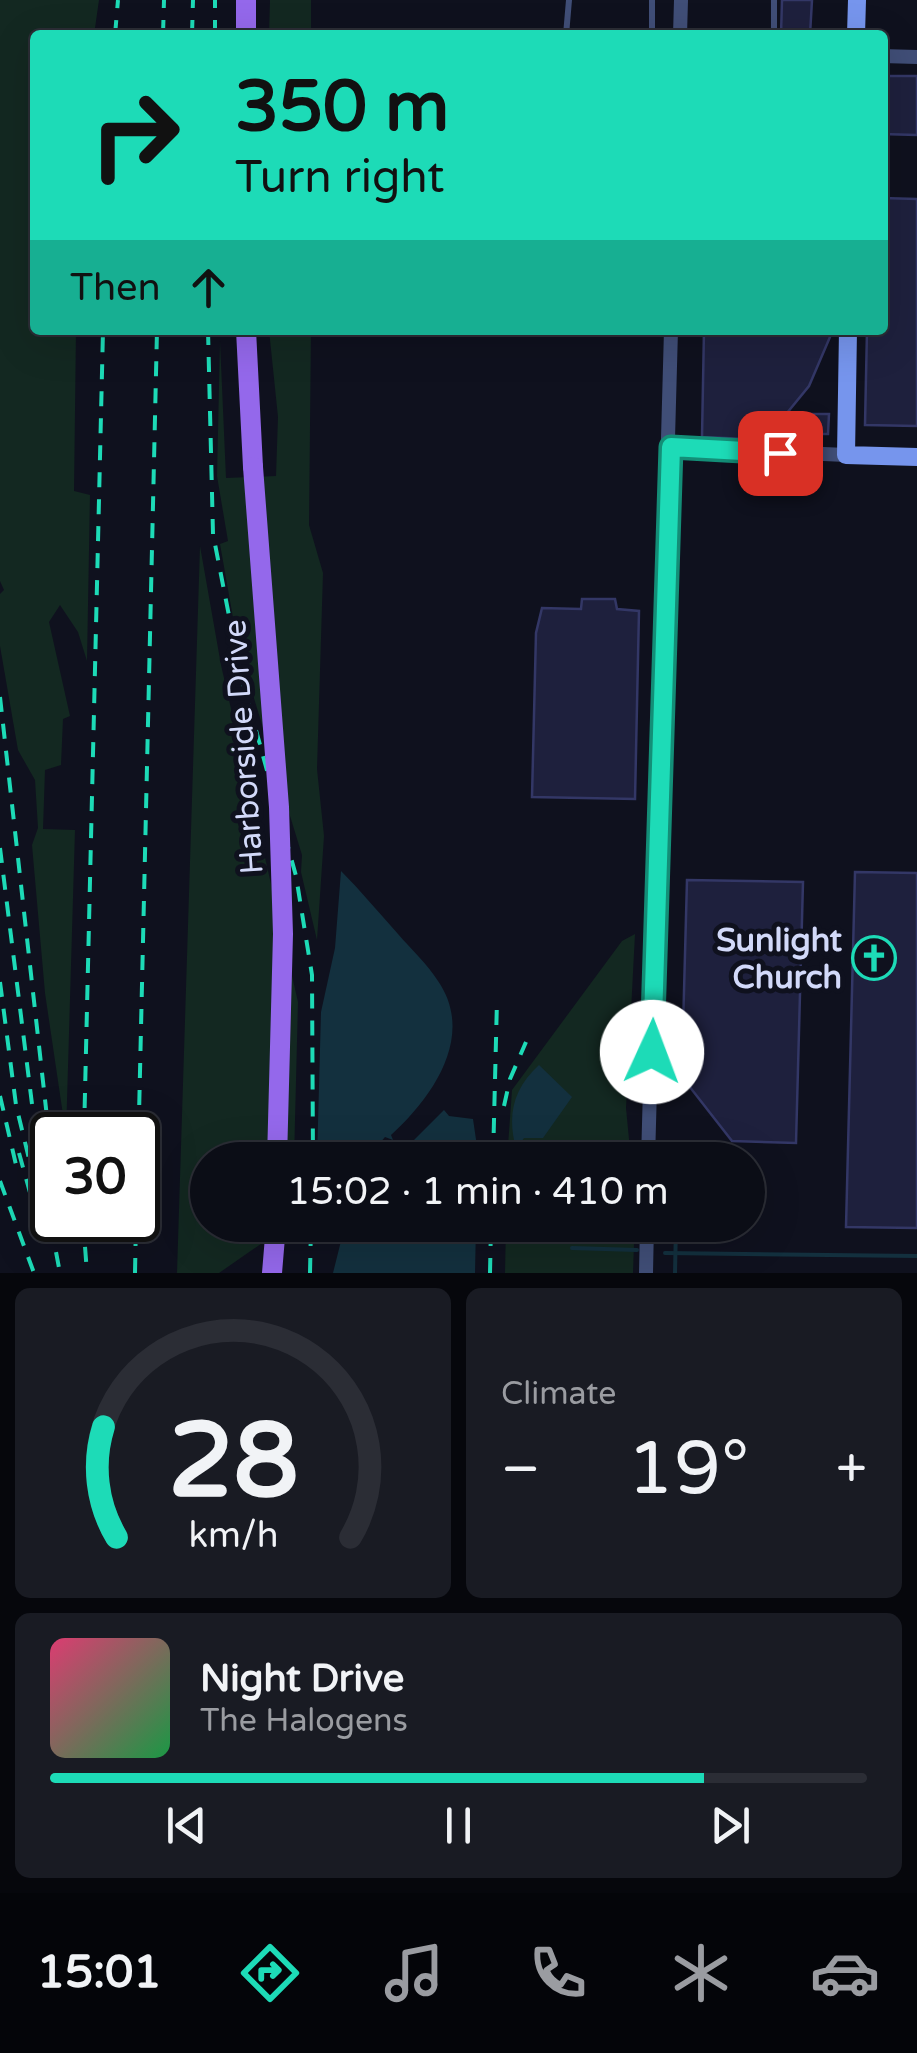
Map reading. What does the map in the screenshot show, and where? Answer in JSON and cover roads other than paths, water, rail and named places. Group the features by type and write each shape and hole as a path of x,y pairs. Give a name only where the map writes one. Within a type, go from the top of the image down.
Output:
{"main road":[{"path":"246,0 246,30"},
{"name":"Harborside Drive","path":"246,335 279,807 283,934 277,1142"},
{"path":"272,1273 275,1242"}],"street":[{"path":"680,30 681,0"},
{"path":"856,30 857,0"},
{"path":"888,56 917,57"},
{"path":"649,1142 671,447 671,335"},
{"path":"846,455 848,335"},
{"path":"671,447 917,457"},
{"path":"646,1273 647,1242"}],"lane":[{"path":"566,30 569,0"},
{"path":"652,0 652,30"},
{"path":"774,0 774,30"}],"water":[{"path":"341,871 434,975 449,1002 451,1044 444,1065 421,1103 391,1135 393,1140 385,1137 381,1142 317,1142 321,1012 335,948"},
{"path":"539,1065 572,1097 543,1138 515,1142 514,1103"},
{"path":"444,1110 449,1116 473,1119 476,1142 412,1142"},
{"path":"341,1242 476,1242 475,1273 333,1273"}],"waterway":[{"path":"675,1273 676,1242"},
{"path":"572,1248 637,1250"},
{"path":"665,1253 917,1256"}],"railway":[{"path":"115,30 118,0"},
{"path":"163,30 164,0"},
{"path":"192,30 193,0"},
{"path":"215,0 215,30"},
{"path":"85,1112 103,335"},
{"path":"139,1112 157,335"},
{"path":"208,335 213,534 240,672 296,876 312,975 313,1142"},
{"path":"0,697 46,1112"},
{"path":"0,848 33,1112"},
{"path":"0,982 16,1105 30,1163"},
{"path":"493,1142 497,1000"},
{"path":"504,1106 510,1079 526,1042"},
{"path":"0,1096 17,1169"},
{"path":"19,1153 30,1193"},
{"path":"0,1181 34,1273"},
{"path":"54,1242 60,1273"},
{"path":"85,1242 87,1273"},
{"path":"135,1273 136,1242"},
{"path":"310,1273 311,1242"},
{"path":"490,1273 491,1242"}],"place":[{"name":"Sunlight Church","path":"874,958"}]}
